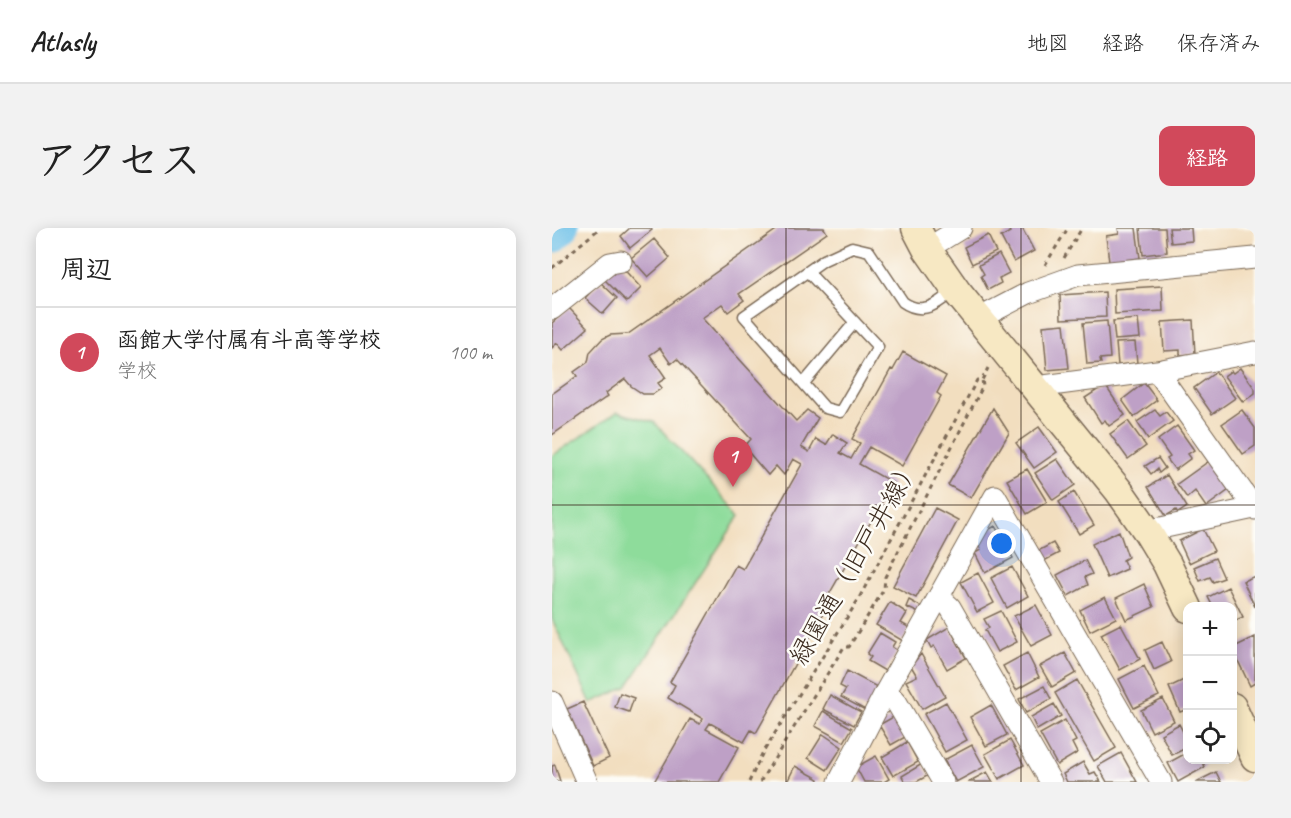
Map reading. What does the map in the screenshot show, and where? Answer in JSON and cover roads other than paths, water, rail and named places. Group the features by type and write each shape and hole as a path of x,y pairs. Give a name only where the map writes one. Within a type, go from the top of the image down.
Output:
{"street":[{"path":"961,228 921,238 978,319 1119,491 1167,564 1185,602"},
{"path":"978,319 1028,292 1077,275 1255,258"},
{"path":"552,309 610,263 621,261"},
{"path":"1036,387 1157,372 1255,352"},
{"path":"1147,531 1255,508 1157,372"},
{"path":"839,782 886,691 994,496 1161,782"},
{"path":"939,597 950,608 1051,782"},
{"path":"886,691 897,703 943,782"},
{"path":"552,702 587,782"},
{"path":"1234,710 1255,757"}],"lane":[{"path":"808,272 878,347 840,412 825,408 744,316 824,260 852,247 869,251 903,302 908,305 928,308 943,299"},
{"path":"804,383 855,322"}],"waterway":[{"path":"552,237 562,228"}],"place":[{"name":"函館大学付属有斗高等学校","path":"733,487"}]}
